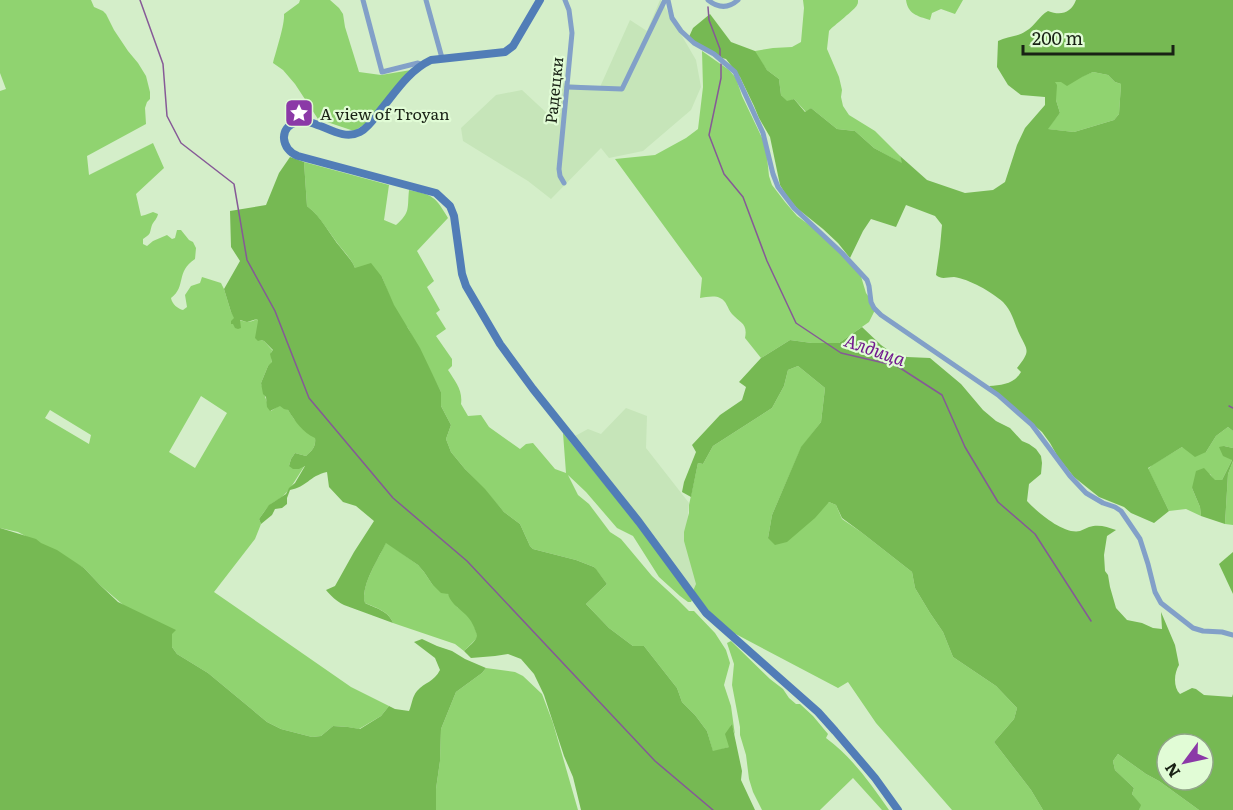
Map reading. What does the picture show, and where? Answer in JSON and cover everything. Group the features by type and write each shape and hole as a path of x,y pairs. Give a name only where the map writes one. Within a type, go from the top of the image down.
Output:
{"street":[{"path":"363,0 382,72 421,64"},
{"path":"426,0 442,58"},
{"path":"540,0 513,46 505,52 442,58 421,64 409,75 367,127 358,133 342,134 299,122 293,123 288,128 284,134 284,141 288,150 294,155 436,193 443,198 450,206 454,216 462,274 466,286 500,344 533,389 639,522 706,613 818,712 875,778 898,810"},
{"name":"Радецки","path":"564,183 559,169 572,33 569,10 565,0"},
{"path":"567,87 622,89 666,0"},
{"path":"666,0 672,18 681,31 735,72 763,133 778,187 794,208 867,280 874,308 998,395 1032,425 1070,476 1086,493 1121,511 1140,539 1155,592 1161,603 1193,628 1233,635"},
{"path":"708,0 721,7 738,0"}],"shaded area":[{"path":"660,0 696,60 701,87 691,110 643,151 609,158 601,148 551,199 528,181 463,141 461,128 496,95 522,90 550,116 561,83 600,87 630,20 647,31"},
{"path":"626,408 647,416 646,448 689,503 687,527 715,619 575,436 588,429 601,434"}],"green space":[{"path":"0,0 91,0 94,7 106,14 114,30 146,76 150,99 145,108 146,124 87,156 89,175 153,143 164,168 136,194 141,216 153,212 158,214 150,233 143,239 143,244 147,246 167,235 172,239 175,238 177,230 181,230 196,248 195,259 185,269 179,289 171,298 173,302 183,310 187,307 185,295 191,286 200,283 202,277 221,283 235,318 240,324 239,320 248,322 257,319 261,340 273,351 271,352 272,364 268,366 261,383 271,411 280,405 315,437 312,450 306,456 295,453 291,459 289,466 306,464 287,492 270,505 259,519 261,524 255,539 214,592 351,687 389,706 381,716 359,729 333,726 321,736 312,737 281,729 267,722 208,673 177,654 84,568 18,532 0,528 0,91 6,89 0,73","holes":["201,396 227,413 195,468 169,452","50,410 91,435 89,444 45,418"]},
{"path":"300,0 330,0 339,8 343,14 359,72 381,75 411,70 368,122 354,131 318,119 295,84 283,70 273,63 284,14"},
{"path":"803,0 858,0 856,7 829,31 827,49 839,77 843,106 849,115 875,131 900,156 903,164 874,148 855,131 837,129 811,108 806,112 794,99 787,102 781,95 779,79 767,70 755,53 755,51 773,48 792,47 801,42"},
{"path":"906,0 963,0 955,14 941,9 932,13 930,20 917,16 911,11"},
{"path":"1076,0 1233,0 1233,431 1228,427 1216,436 1206,452 1195,457 1182,447 1148,468 1169,511 1154,523 1099,497 1074,477 1042,432 989,386 1007,383 1018,376 1021,372 1017,368 1025,357 1026,346 1006,305 998,298 966,280 954,277 942,278 936,275 942,225 935,216 906,205 896,227 871,219 850,258 838,243 798,209 780,185 770,137 740,77 726,59 688,39 693,28 710,14 731,42 755,51 767,70 779,79 781,95 787,101 794,99 805,112 811,108 837,129 855,131 874,148 902,163 900,156 927,180 965,193 993,190 1005,182 1025,128 1045,105 1045,97 1021,95 1008,85 997,67 998,41 1023,33 1048,11 1057,13 1068,11","holes":["1093,72 1108,75 1121,84 1119,114 1114,120 1074,132 1048,129 1060,113 1056,100 1057,85 1055,82 1061,82 1067,86"]},
{"path":"702,51 729,70 736,78 764,142 772,185 797,216 819,232 860,273 866,293 878,310 874,312 869,322 839,343 790,340 761,358 745,338 743,324 732,314 724,301 710,296 700,298 702,278 615,159 655,155 698,129 703,87"},
{"path":"1093,72 1108,75 1121,84 1119,114 1114,120 1074,132 1047,129 1060,113 1056,100 1055,82 1070,80"},
{"path":"290,157 304,162 307,206 321,220 355,268 371,263 382,277 394,305 420,348 441,392 441,406 451,425 446,439 451,452 504,512 520,524 533,549 576,560 596,569 607,584 586,604 609,628 633,646 644,646 677,688 682,702 707,731 713,751 729,747 725,734 732,724 742,771 741,780 755,810 581,810 573,777 544,695 534,674 521,659 508,654 471,658 464,651 477,636 474,627 448,594 441,593 418,565 386,543 371,572 365,589 365,603 385,613 393,623 344,605 326,590 335,586 374,521 356,506 343,502 329,487 327,472 290,490 287,504 275,509 272,515 261,524 259,519 269,505 286,494 305,466 293,469 289,466 291,459 295,453 306,456 314,448 315,438 303,430 288,410 280,406 270,411 267,407 261,383 272,362 270,354 273,350 264,341 258,341 255,338 257,319 247,322 240,320 241,328 238,329 231,324 234,318 224,289 240,261 231,247 230,211 266,205 279,173"},
{"path":"304,162 389,185 384,220 396,225 406,213 409,190 428,195 440,205 448,218 417,251 434,281 427,287 440,310 436,313 446,329 436,336 452,359 452,366 448,370 460,390 461,404 468,416 481,415 489,427 520,449 526,444 533,443 555,469 566,473 563,433 660,553 692,600 691,602 680,596 659,577 633,536 617,528 568,475 578,495 589,504 610,532 621,539 652,576 689,611 694,611 715,633 726,650 730,663 724,685 731,706 735,735 731,724 729,747 713,752 707,731 682,702 677,688 644,646 633,646 609,628 586,604 607,584 594,567 533,549 520,524 504,512 451,452 446,439 451,425 441,406 441,392 408,328 396,310 382,277 355,268 320,219 307,206"},
{"path":"862,327 892,353 907,357 930,358 961,384 983,410 996,421 1010,428 1022,441 1036,449 1041,456 1041,474 1029,484 1027,501 1031,506 1051,522 1066,530 1080,531 1096,526 1116,530 1107,536 1104,555 1105,571 1116,608 1127,620 1162,629 1161,612 1175,645 1179,665 1175,684 1180,694 1192,688 1204,695 1232,697 1233,694 1233,810 1199,810 1174,792 1215,792 1215,732 1155,732 1155,779 1118,754 1113,761 1115,770 1134,788 1132,794 1141,805 1139,810 1043,810 1031,790 994,742 1014,719 1017,708 996,686 953,657 943,632 915,588 912,572 842,518 836,505 829,502 815,518 787,542 775,545 768,538 772,515 801,447 821,422 825,388 798,366 788,370 784,386 772,408 713,446 703,464 698,463 691,497 682,492 696,452 692,445 720,415 742,400 746,387 739,382 761,358 790,340 839,343"},
{"path":"798,366 825,388 821,422 801,448 772,515 768,538 829,502 836,505 842,519 912,572 915,588 943,632 953,657 996,686 1017,708 1014,719 994,742 1031,790 1043,810 952,810 876,723 848,682 838,688 730,631 715,618 693,591 696,584 684,541 684,532 698,463 703,464 713,446 772,408 784,386 788,370"},
{"path":"1228,427 1233,431 1233,448 1224,446 1232,460 1222,480 1215,481 1210,474 1192,488 1200,507 1201,516 1186,509 1169,511 1148,469 1182,447 1206,452 1216,436"},
{"path":"1219,447 1233,448 1233,461 1228,474 1225,524 1201,516 1200,507 1192,488 1196,471 1204,468 1215,480 1222,480 1232,460 1223,456"},
{"path":"1233,461 1233,525 1225,524 1228,474"},
{"path":"0,528 36,539 57,550 84,568 118,602 176,630 172,634 172,647 177,654 208,673 267,722 281,729 312,737 321,736 333,726 360,729 381,716 389,706 409,711 417,691 440,670 435,658 414,642 422,639 486,668 456,692 441,729 436,810 0,810"},
{"path":"386,542 418,565 432,584 448,594 457,607 472,620 477,638 464,651 455,644 393,623 378,608 365,603 365,588"},
{"path":"1233,552 1233,594 1219,564"},
{"path":"731,641 783,689 789,698 813,716 828,734 826,738 853,762 889,810 882,810 853,778 820,810 762,810 749,779 746,755 740,735 732,685 734,664 727,643"},
{"path":"486,668 515,672 523,676 542,694 553,723 578,810 436,810 441,729 456,692"},
{"path":"1118,754 1155,779 1155,792 1174,792 1199,810 1139,810 1140,805 1132,794 1134,788 1115,770 1113,761"}],"waterway":[{"path":"140,0 163,64 167,116 181,143 234,184 247,260 275,311 309,398 393,498 467,561 655,761 713,810"},
{"name":"Алдица","path":"708,7 709,20 720,49 720,56"},
{"name":"Алдица","path":"721,64 721,78 709,135 724,174 743,197 767,261 796,323 841,353 897,366 942,395 965,447 998,502 1035,534 1091,621"},
{"path":"1229,406 1233,408"}],"place":[{"name":"A view of Troyan","path":"299,113"}]}
